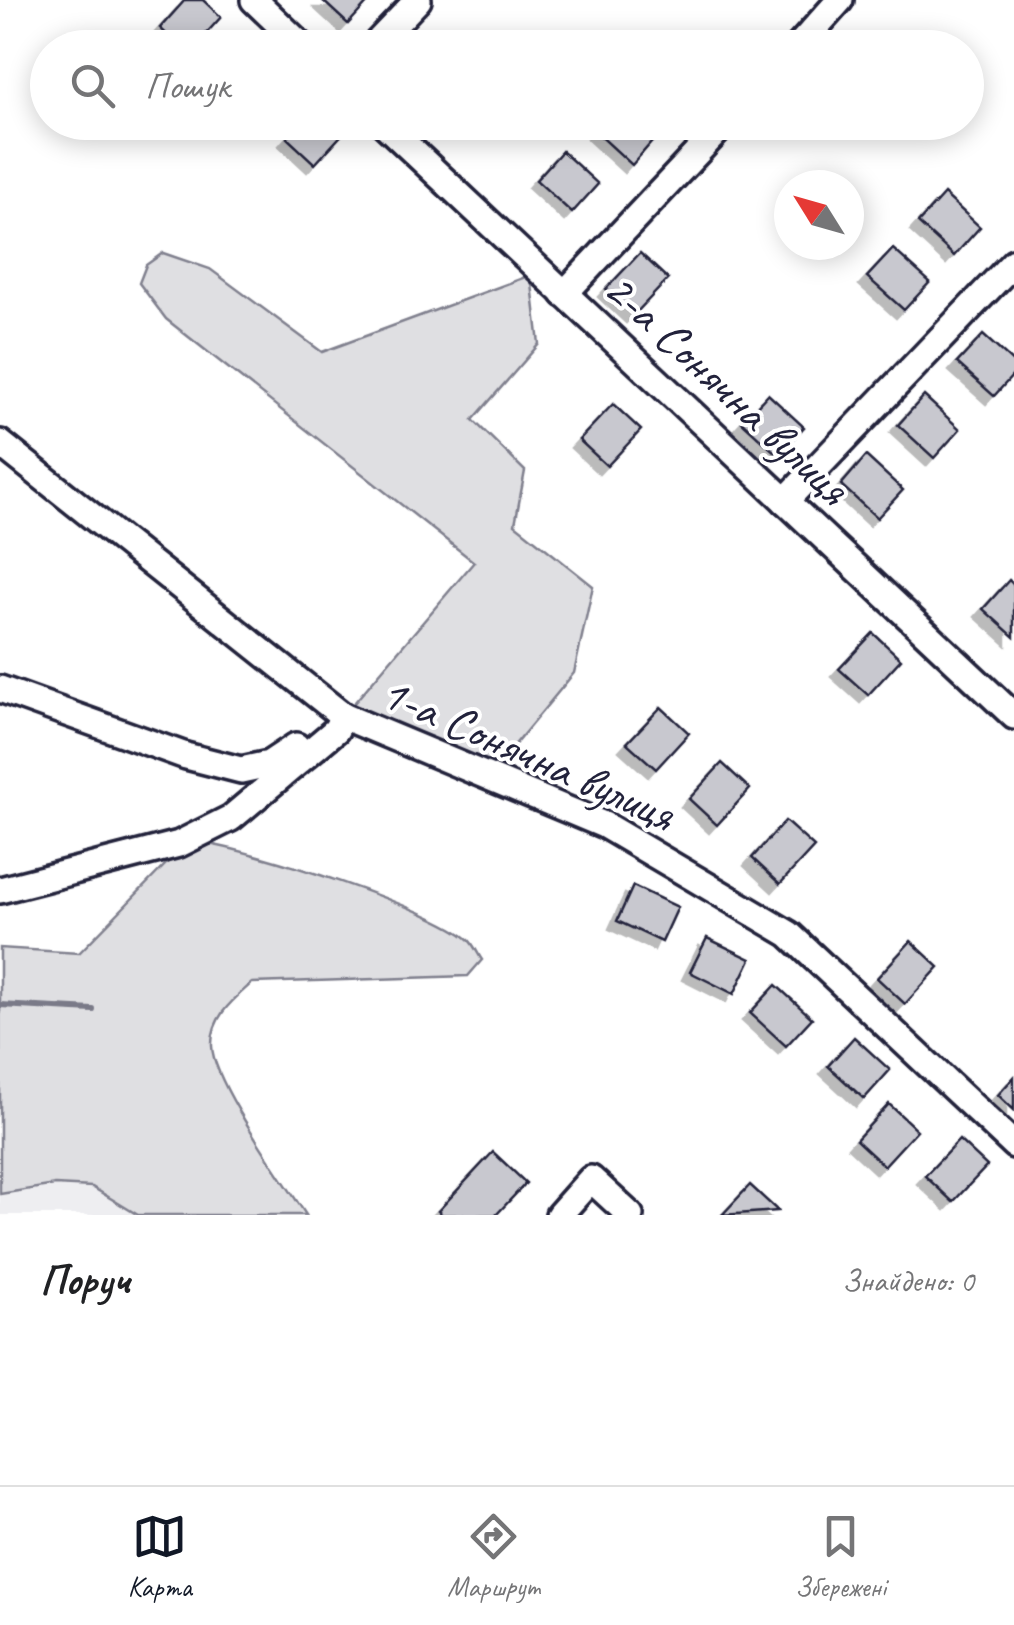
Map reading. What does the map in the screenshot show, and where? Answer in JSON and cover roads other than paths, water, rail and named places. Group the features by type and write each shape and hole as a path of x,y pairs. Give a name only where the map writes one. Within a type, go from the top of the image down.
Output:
{"street":[{"path":"254,0 285,30"},
{"path":"389,30 418,0"},
{"path":"813,30 840,0"},
{"name":"2-а Сонячна вулиця","path":"401,140 1013,714"},
{"path":"564,294 709,140"},
{"path":"785,501 1014,262"},
{"name":"1-а Сонячна вулиця","path":"0,443 343,716 604,825 790,934 1014,1144"},
{"path":"0,689 186,756 242,770 269,764 343,716"},
{"path":"0,890 179,844 231,818 336,730 343,716"},
{"path":"559,1215 591,1179 630,1215"}],"waterway":[{"path":"0,1005 93,1010"}]}
